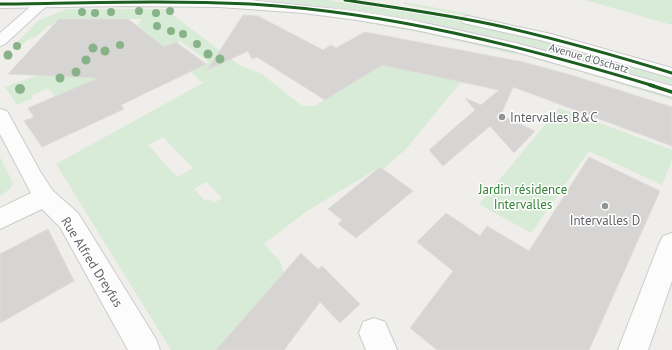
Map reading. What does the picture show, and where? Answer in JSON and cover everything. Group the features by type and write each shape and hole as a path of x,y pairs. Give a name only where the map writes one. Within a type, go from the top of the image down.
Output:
{"street":[{"name":"Avenue d'Oschatz","path":"0,4 174,0 250,4 318,10 401,23 494,41 594,68 672,92"},
{"name":"Avenue d'Oschatz","path":"345,0 406,9 504,27 604,53 672,73"},
{"path":"0,41 44,2"},
{"name":"Rue Alfred Dreyfus","path":"0,115 33,179 45,197 69,220 145,350"},
{"path":"0,219 45,197"},
{"path":"633,350 672,244"}],"green space":[{"path":"230,0 327,0 440,17 527,36 672,76 672,88 566,56 438,26"},
{"path":"585,0 672,0 672,25 592,2"},
{"path":"404,2 470,14 469,16 403,4"},
{"path":"67,9 165,9 239,65 262,74 302,106 315,106 382,65 461,82 406,149 383,169 380,167 307,211 264,244 280,261 284,272 216,350 171,350 56,164 203,83 190,71 209,62 180,41 114,67 117,71 55,96 48,88 31,96 33,98 17,105 5,87 72,63 113,42 143,31 137,26 142,19 60,19 52,25 47,26 36,37 30,38 20,47 11,48 39,20","holes":["163,137 193,168 177,177 148,145","206,182 222,198 214,203 209,199 205,201 194,189"]},
{"path":"367,21 414,29 519,52 517,55 428,34 366,23"},
{"path":"535,56 672,97 672,100 535,59"},
{"name":"Jardin résidence Intervalles","path":"559,108 672,150 672,160 662,185 589,151 531,233 479,204"},
{"path":"0,157 13,183 11,188 0,196"}],"building":[{"path":"243,15 258,16 323,50 331,45 336,48 365,32 523,62 571,75 672,107 672,146 513,87 501,115 535,131 514,153 490,126 443,166 429,150 475,110 465,98 481,105 499,90 382,65 325,100 257,57 252,59 248,51 207,70"},
{"path":"59,19 128,19 164,47 176,42 206,64 121,105 124,109 42,147 24,121 34,117 28,108 98,78 8,74"},
{"path":"589,157 660,191 589,350 437,350 410,328 453,271 417,242 446,213 480,236 487,226 529,251"},
{"path":"380,167 413,191 356,238 338,224 342,220 328,209"},
{"path":"48,229 74,281 0,323 0,254"},
{"path":"301,253 318,269 322,266 360,304 340,323 320,302 284,350 216,350"}],"tram line":[{"path":"259,0 354,10 449,26 533,45 672,84"}],"cycle path":[{"path":"345,0 504,27 588,48 672,73"},
{"path":"0,4 188,2 250,4 304,9 411,24 464,35 569,61 672,92"}],"place":[{"name":"Intervalles B&C","path":"502,117"},
{"name":"Intervalles D","path":"605,206"}]}
